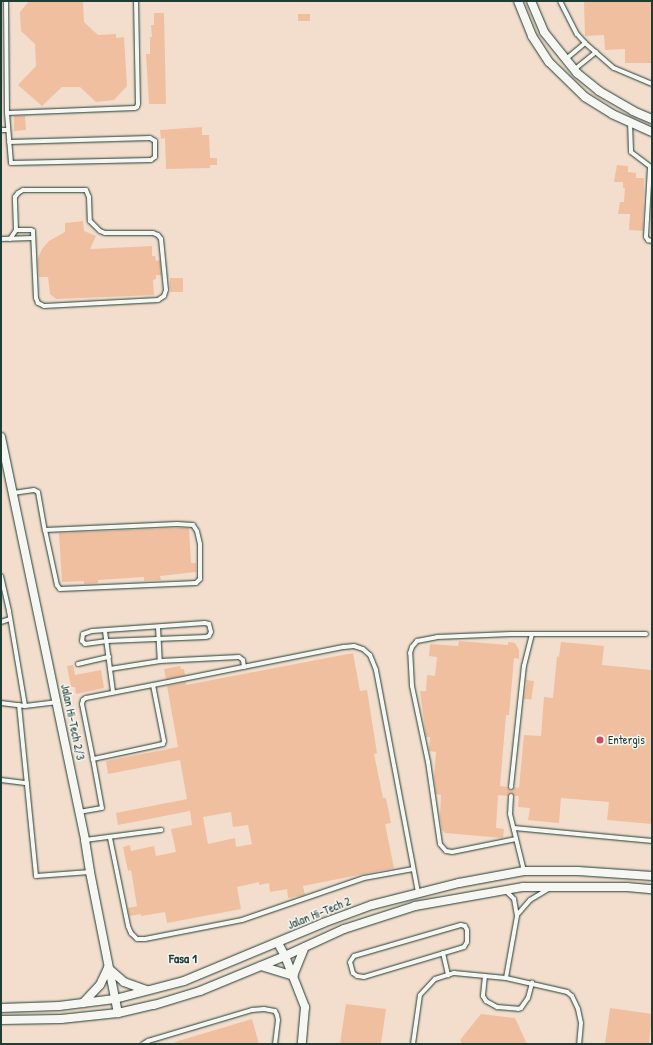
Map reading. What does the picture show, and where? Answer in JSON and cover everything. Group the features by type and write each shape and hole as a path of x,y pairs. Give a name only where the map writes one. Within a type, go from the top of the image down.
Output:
{"street":[{"path":"518,1 532,36 548,62 585,98 652,132"},
{"path":"531,1 544,32 574,70 599,91 633,111 652,119"},
{"name":"Jalan Hi-Tech 2/3","path":"1,437 85,840 108,968 118,1012"},
{"name":"Jalan Hi-Tech 2","path":"1,1008 59,1006 115,999 184,981 323,923 372,905 418,892 524,871 578,871 652,876"},
{"name":"Jalan Hi-Tech 2","path":"1,1020 61,1019 118,1012 154,1005 200,991 285,956 344,929 415,906 505,890 553,886 627,886 652,889"},
{"path":"278,943 285,956 305,1007 302,1044"},
{"path":"293,976 305,947"},
{"path":"261,966 293,976"},
{"path":"83,1003 100,985 108,968 124,982 147,991"}],"lane":[{"path":"6,1 9,160 13,164 150,160 155,157 155,141 150,138 9,142"},
{"path":"7,112 137,107 136,1"},
{"path":"560,1 577,34 586,43 614,68 652,84"},
{"path":"565,60 586,43"},
{"path":"574,70 596,52"},
{"path":"630,122 631,152 634,156 651,167 646,237 648,240 652,241"},
{"path":"1,130 8,130"},
{"path":"10,238 16,230 15,197 18,193 23,190 86,190 89,197 90,221 100,231 105,233 153,233 162,239 166,290 164,296 158,300 44,306 38,303 36,298 33,238 31,230 16,230"},
{"path":"1,239 33,238"},
{"path":"13,493 34,490 38,492 57,585 64,590 196,583 200,579 200,544 197,531 193,525 178,524 46,530"},
{"path":"1,576 25,706"},
{"path":"1,622 10,619"},
{"path":"205,623 209,624 211,632 209,636 206,637 107,641 85,644 82,642 83,634 92,631 105,631 205,623"},
{"path":"158,627 160,661"},
{"path":"105,631 113,692"},
{"path":"516,839 452,852 446,851 440,844 428,762 412,686 410,653 417,641 437,637 511,634 646,634"},
{"path":"511,787 524,666 532,635"},
{"path":"79,812 102,808 83,700 113,692 354,646 363,649 370,655 376,670 412,869 418,892"},
{"path":"78,664 109,657"},
{"path":"110,669 160,661 239,657 243,660 244,667"},
{"path":"93,758 163,744 164,741 153,685"},
{"path":"1,703 25,706 56,702"},
{"path":"19,705 36,876 90,872"},
{"path":"1,780 27,783"},
{"path":"511,796 510,814 524,871"},
{"path":"514,828 652,841"},
{"path":"85,840 110,838 161,830"},
{"path":"110,838 128,926 131,933 137,939 145,939 242,920 364,878 412,869"},
{"path":"517,916 530,900 553,886"},
{"path":"505,890 514,899 517,916 506,978"},
{"path":"461,925 465,926 466,945 443,953 364,977 357,976 353,973 350,962 354,956 461,925"},
{"path":"443,953 448,975"},
{"path":"413,1044 420,995 435,979 454,973 506,978 566,992 572,996 578,1009 581,1023 579,1044"},
{"path":"484,976 483,996 486,1001 497,1007 521,1008 528,998 532,983"},
{"path":"143,1044 148,1041 252,1010 264,1009 274,1011 277,1015 278,1020 275,1044"}],"shaded area":[{"path":"1,1 652,1 652,1044 1,1044"}],"building":[{"path":"29,1 83,2 84,22 98,35 116,34 116,38 124,37 127,86 114,100 96,102 80,87 62,87 42,106 18,85 36,66 35,44 21,31 20,12"},
{"path":"584,1 652,1 652,63 625,63 625,49 605,50 604,35 585,36"},
{"path":"154,13 164,13 166,104 149,104 146,54 150,54 150,37 152,37 151,25 154,25"},
{"path":"298,14 310,14 310,21 298,21"},
{"path":"14,116 25,116 26,130 14,131"},
{"path":"202,127 202,135 209,135 210,158 217,158 217,165 210,165 210,168 166,169 165,138 161,139 160,130"},
{"path":"617,165 628,166 628,172 636,173 636,178 644,178 643,231 629,230 630,214 618,214 620,202 624,202 625,188 623,188 623,182 614,182"},
{"path":"83,221 84,231 96,236 90,249 152,246 152,256 155,256 156,261 160,260 161,275 156,275 156,279 153,280 154,295 56,299 50,294 48,277 39,277 38,258 42,249 49,241 65,232 65,223"},
{"path":"170,278 183,278 183,292 170,292"},
{"path":"189,528 191,563 196,563 196,572 160,576 161,580 144,581 144,577 98,580 98,583 84,584 84,581 62,582 59,533"},
{"path":"459,641 508,645 508,642 515,643 519,650 519,659 514,658 509,715 506,715 500,786 508,787 510,790 514,787 519,788 524,735 541,736 544,697 553,698 557,656 559,657 561,642 604,646 602,665 652,670 652,824 607,820 609,802 561,798 559,823 528,820 530,808 518,807 519,796 514,796 511,793 508,796 498,795 496,828 504,829 503,838 445,833 442,830 440,817 441,795 436,794 434,778 436,752 429,751 430,737 426,737 420,691 426,691 427,675 435,676 437,657 429,656 430,644 458,646"},
{"path":"353,653 360,691 367,690 377,753 374,754 383,798 386,798 391,823 385,824 394,868 303,886 305,895 288,898 287,889 270,892 269,883 259,885 259,882 237,887 241,909 167,923 165,912 141,916 141,914 130,916 128,908 137,906 131,870 128,871 123,847 130,845 131,851 154,846 156,856 176,852 171,829 192,825 190,811 118,825 116,813 187,799 180,760 108,774 106,761 178,747 167,686 186,682 186,685","holes":["231,812 233,827 248,825 252,844 236,847 235,838 208,844 203,817"]},
{"path":"73,665 75,675 101,670 104,688 76,694 75,687 71,687 67,666"},
{"path":"180,666 181,669 184,669 185,675 166,679 164,669"},
{"path":"527,680 534,681 531,700 524,699"},
{"path":"346,1004 386,1009 381,1044 340,1044"},
{"path":"610,1008 652,1014 649,1044 605,1044"},
{"path":"481,1014 515,1018 527,1044 462,1044 460,1040"},
{"path":"252,1019 259,1044 176,1044 175,1042"}],"place":[{"name":"Entergis","path":"600,740"}],"district":[{"name":"Fasa 1","path":"183,958"}]}
